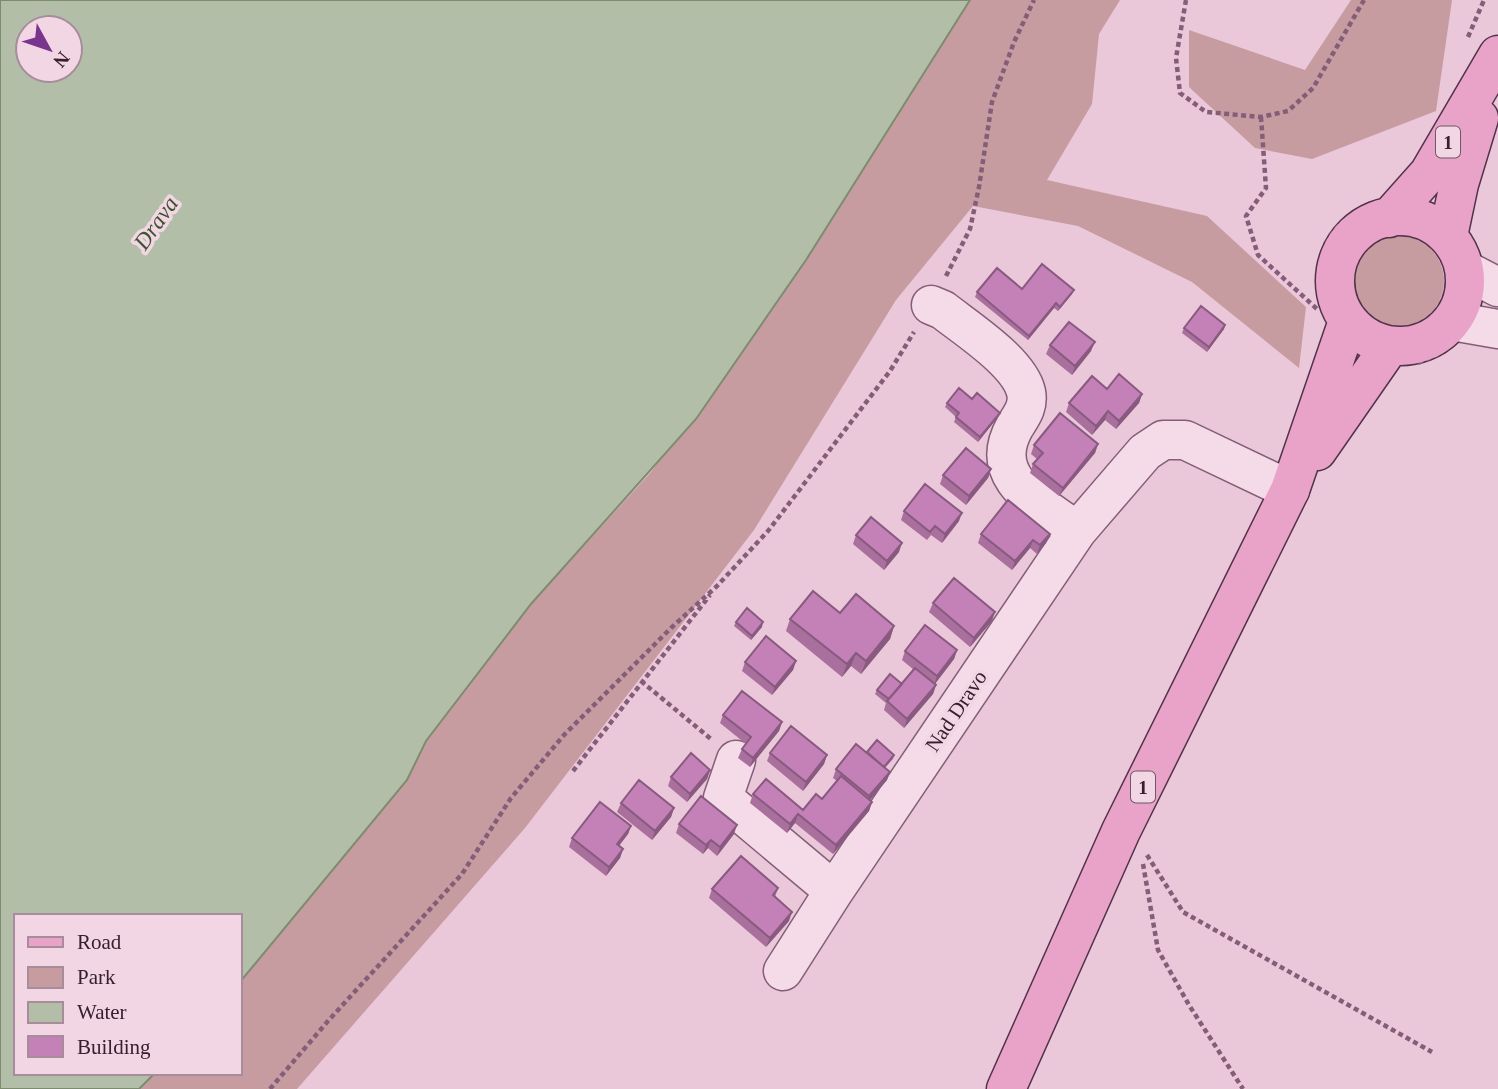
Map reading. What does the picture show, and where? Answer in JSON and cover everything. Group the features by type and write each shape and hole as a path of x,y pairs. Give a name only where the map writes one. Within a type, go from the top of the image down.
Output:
{"main road":[{"name":"1","path":"1006,1089 1130,836 1290,490 1339,306 1336,272 1341,254 1350,240 1363,228 1379,220 1375,214 1429,173 1487,52"},
{"name":"1","path":"1448,236 1487,52"},
{"path":"1336,318 1401,355 1406,347 1439,334 1452,334 1465,288 1465,270 1459,252 1448,236 1433,225 1414,217 1375,214"},
{"name":"1","path":"1290,490 1401,355"}],"street":[{"path":"1465,270 1498,287"},
{"path":"931,305 943,310 1013,368 1026,391 1027,406 1009,437 1005,458 1010,474 1017,486 1077,531"},
{"path":"1452,334 1498,329"},
{"name":"Nad Dravo","path":"783,971 1077,531 1144,452 1163,440 1185,440 1290,490"},
{"path":"736,760 723,798 834,891"}],"path":[{"path":"573,772 718,586 768,531 882,382 931,305 970,229 992,102 1014,42 1034,0"},
{"path":"1186,0 1175,58 1180,93 1206,112 1261,117 1288,111 1313,88 1364,0"},
{"path":"1484,0 1487,52"},
{"path":"1261,117 1266,188 1246,216 1258,255 1336,318"},
{"path":"1336,318 1320,285 1320,258 1331,235 1351,216 1375,214"},
{"path":"1401,355 1452,334"},
{"path":"270,1089 462,874 511,798 564,735 671,628 718,586"},
{"path":"642,681 736,760"},
{"path":"1130,836 1183,912 1432,1052"},
{"path":"1130,836 1158,950 1189,1005 1243,1089"}],"green space":[{"path":"970,0 1120,0 1099,34 1092,104 1047,180 1207,216 1306,307 1299,368 1192,282 1078,226 973,206 896,300 754,530 525,828 297,1089 139,1089 153,1075 242,1075 242,980 407,780 426,741 531,604 651,472 806,260"},
{"path":"1351,0 1452,0 1436,111 1312,159 1255,148 1189,87 1189,30 1305,70"},
{"path":"1399,236 1416,240 1431,249 1440,264 1444,281 1440,298 1431,313 1416,322 1399,326 1382,322 1367,313 1358,298 1354,281 1358,264 1367,249 1382,240"}],"water":[{"name":"Drava","path":"0,0 970,0 806,260 696,419 531,604 426,741 407,780 242,980 242,914 14,914 14,1075 153,1075 139,1089 0,1089"}],"building":[{"path":"1042,264 1074,290 1060,307 1056,303 1029,336 977,292 997,268 1022,289"},
{"path":"1201,306 1225,325 1209,347 1184,328"},
{"path":"1069,322 1095,342 1075,366 1050,345"},
{"path":"1119,374 1142,394 1119,421 1108,411 1096,426 1069,403 1092,376 1107,389"},
{"path":"959,388 972,399 977,393 1000,413 980,437 956,417 959,413 947,403"},
{"path":"1060,413 1098,444 1063,488 1033,464 1043,453 1034,445"},
{"path":"966,448 991,469 969,496 943,475"},
{"path":"925,484 962,513 945,534 935,526 930,532 904,511"},
{"path":"1008,500 1050,534 1040,545 1033,540 1015,561 981,534"},
{"path":"871,517 902,543 887,561 856,535"},
{"path":"954,578 995,612 974,638 933,603"},
{"path":"813,591 840,613 856,594 894,626 866,661 856,653 847,664 790,619"},
{"path":"747,608 763,622 752,636 736,622"},
{"path":"925,625 957,650 937,676 905,651"},
{"path":"766,636 796,661 775,687 745,662"},
{"path":"915,668 936,685 907,719 887,701"},
{"path":"890,674 902,684 889,699 877,690"},
{"path":"742,691 782,722 753,758 742,749 751,737 723,715"},
{"path":"791,726 827,755 806,782 770,753"},
{"path":"877,740 894,755 884,767 867,752"},
{"path":"856,744 890,772 869,796 836,769"},
{"path":"691,753 710,770 690,794 671,777"},
{"path":"841,776 872,802 836,845 798,814 790,824 753,794 766,779 803,810 816,794 822,799"},
{"path":"639,780 674,808 655,831 621,803"},
{"path":"701,796 737,825 720,847 711,840 706,845 679,824"},
{"path":"600,802 631,826 617,844 623,849 609,867 572,838"},
{"path":"741,856 778,888 773,895 792,912 770,938 712,889"}]}
